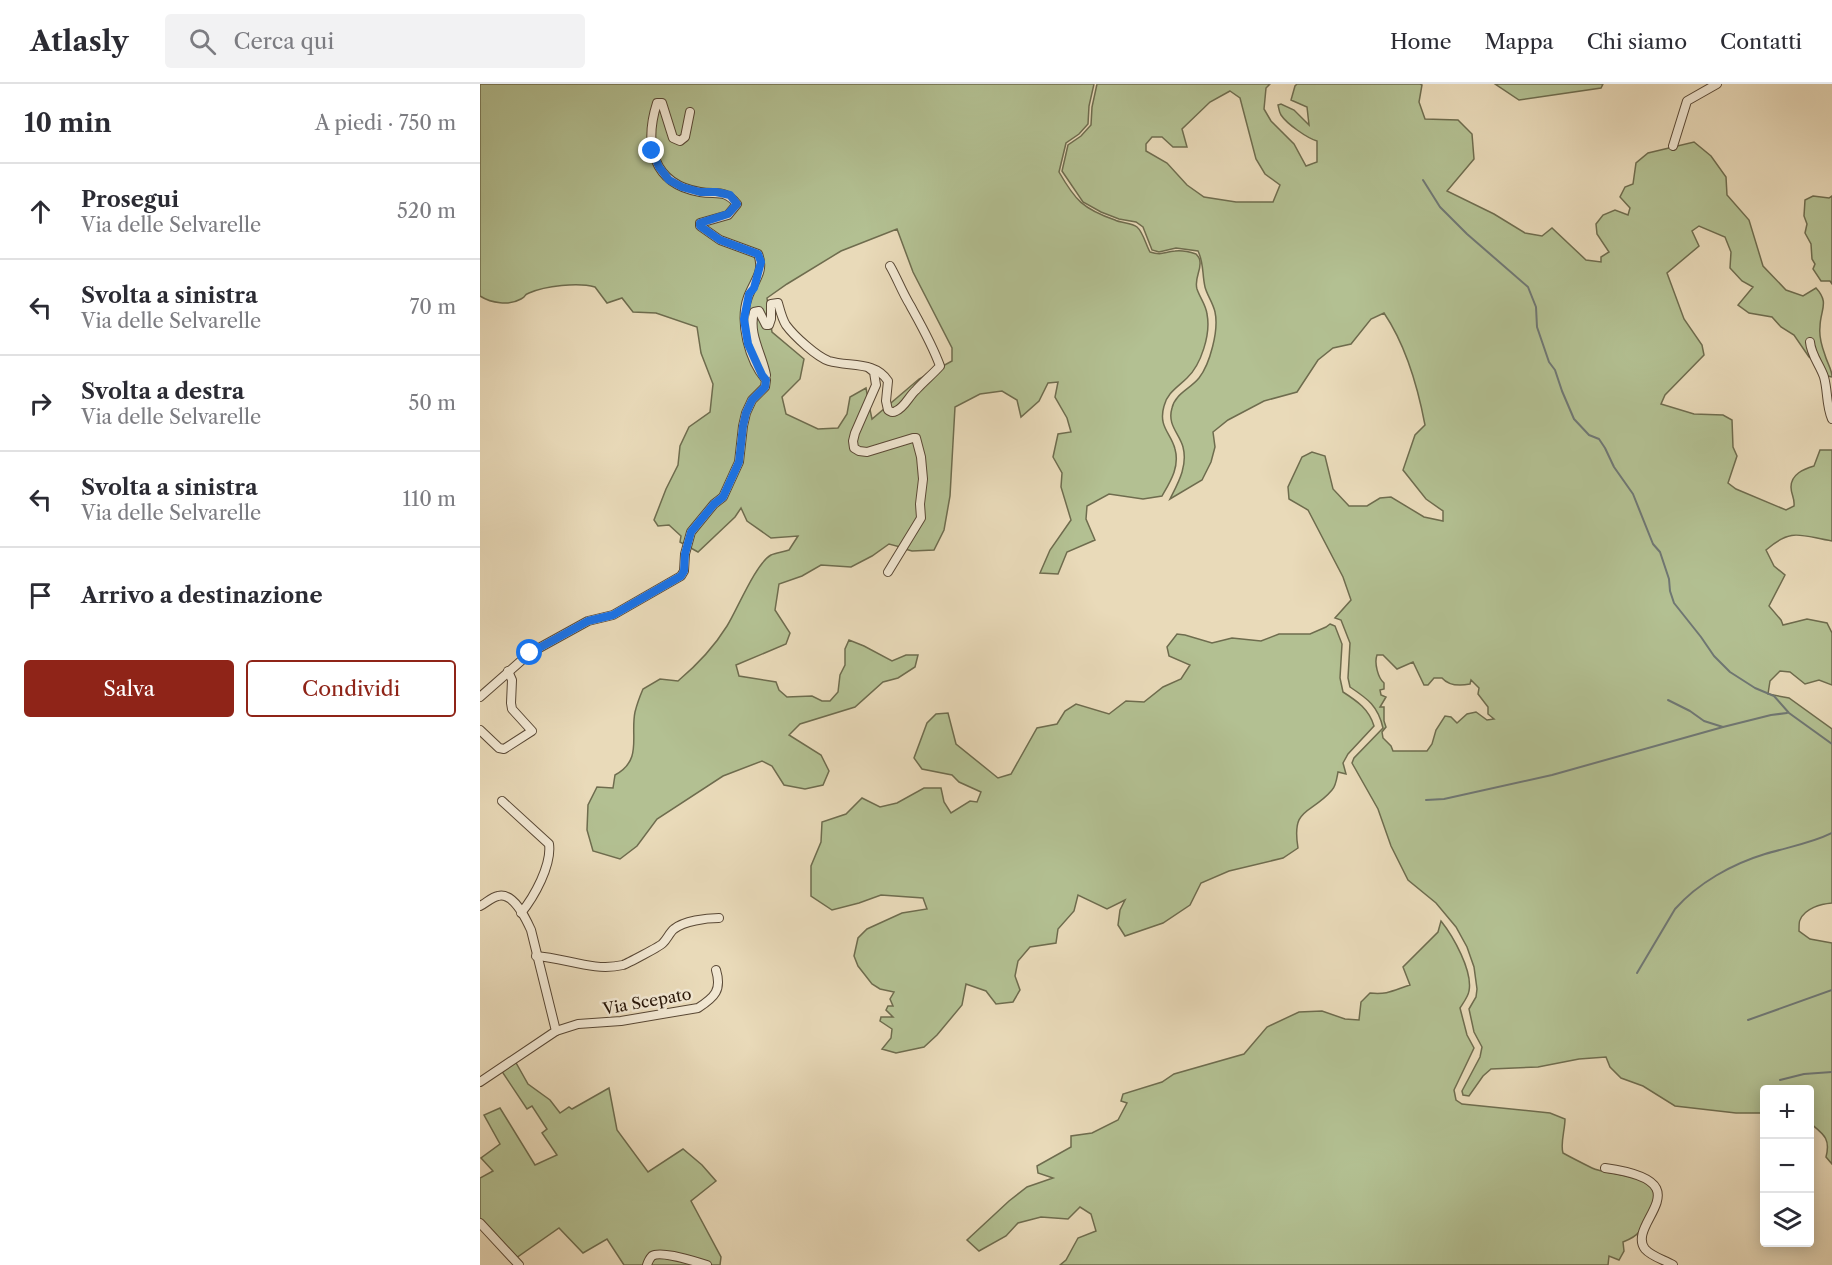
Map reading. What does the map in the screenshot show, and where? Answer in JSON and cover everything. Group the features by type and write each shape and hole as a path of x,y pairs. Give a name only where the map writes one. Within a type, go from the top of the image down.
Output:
{"street":[{"path":"1673,146 1687,101 1717,84"},
{"path":"690,112 685,137 680,141 673,138 662,103 657,103 652,119 652,151 659,167 669,180 682,187 700,192 730,195 737,204 728,214 700,223 700,226 720,240 758,254 761,262 754,288 749,294 744,319 748,344 766,380"},
{"path":"480,697 530,653 588,621 613,615 681,576 684,571 685,554 691,532 714,504 723,497 739,462 746,413 752,400 765,387 766,374 754,339 753,312 759,310 766,325 769,325 771,304 778,303 785,322 811,350 827,360 877,369 888,381 886,406 891,412 895,412 902,406 928,379 940,366 890,266"},
{"path":"1810,342 1825,378 1828,410 1832,419"},
{"path":"869,368 876,378 876,385 855,433 854,448 867,452 916,438 923,478 921,518 888,572"},
{"path":"480,730 499,748 504,749 532,731 513,709 512,680 508,671"},
{"path":"502,801 549,844 549,861 528,905 521,913"},
{"path":"480,906 498,896 514,901 531,930 556,1031 480,1082"},
{"path":"536,956 550,957 593,968 624,965 659,947 678,926 705,918 719,918"},
{"name":"Via Scepato","path":"556,1031 578,1024 621,1021 698,1008 707,1002 718,989 720,982 716,970"},
{"path":"1605,1168 1623,1170 1645,1178 1653,1184 1658,1200 1641,1241 1653,1255 1673,1265"},
{"path":"480,1223 519,1265"},
{"path":"647,1265 654,1255 665,1255 707,1265"}],"green space":[{"path":"480,84 1094,84 1088,124 1066,143 1059,172 1075,197 1087,207 1104,216 1137,227 1150,252 1160,254 1186,251 1196,254 1200,261 1196,285 1206,311 1208,331 1197,365 1165,401 1164,425 1175,449 1176,462 1162,496 1143,499 1109,494 1087,506 1086,519 1095,540 1067,552 1058,574 1040,573 1050,550 1071,520 1061,487 1062,473 1053,457 1058,434 1071,432 1067,418 1055,397 1058,382 1048,383 1039,401 1021,417 1017,400 1002,391 980,394 955,407 950,496 944,530 934,550 905,549 923,519 925,478 920,439 913,436 866,450 856,447 855,441 869,405 872,419 919,379 952,361 952,348 913,272 897,229 841,251 787,284 767,298 772,332 804,359 800,379 782,397 786,414 818,429 838,428 847,414 850,397 866,388 868,399 853,433 852,450 860,453 875,452 915,440 921,479 919,517 900,547 889,544 851,567 821,565 802,576 779,584 775,610 790,633 786,644 736,665 739,676 776,682 779,690 787,697 812,696 822,701 830,701 838,692 840,675 845,665 845,649 849,640 892,661 906,655 918,655 915,667 898,678 883,682 855,707 800,724 789,735 821,755 829,771 823,785 805,789 784,785 772,766 762,761 723,776 657,819 637,846 620,859 593,851 587,830 588,805 597,787 613,788 615,775 629,762 634,747 635,712 643,689 660,679 678,681 692,669 722,634 759,567 771,555 789,550 798,536 771,538 747,521 741,508 735,517 698,552 680,542 681,536 669,525 658,526 654,520 678,465 680,446 689,427 710,412 713,384 701,353 697,327 656,313 633,312 622,298 607,303 595,287 588,286 544,288 516,301 506,303 495,302 480,296"},
{"path":"1097,84 1270,84 1266,88 1264,109 1271,121 1294,144 1306,166 1317,162 1317,141 1303,134 1288,122 1280,114 1278,105 1281,104 1294,110 1309,125 1307,107 1291,100 1297,84 1420,84 1422,85 1419,102 1425,119 1458,120 1472,134 1474,159 1447,191 1494,214 1525,233 1542,236 1552,228 1586,260 1601,262 1601,257 1609,252 1597,234 1596,224 1603,215 1615,210 1628,215 1630,208 1620,197 1625,187 1633,184 1636,163 1648,153 1694,142 1711,156 1726,177 1727,195 1749,220 1763,266 1786,290 1803,296 1816,288 1820,293 1823,298 1823,307 1820,337 1832,377 1828,376 1820,365 1809,357 1794,335 1781,327 1772,317 1749,313 1738,305 1753,287 1742,281 1730,268 1731,252 1725,237 1699,226 1692,231 1699,246 1667,273 1684,319 1702,345 1704,355 1665,395 1661,404 1694,414 1723,415 1732,420 1733,447 1737,456 1728,483 1736,489 1786,510 1794,506 1791,487 1796,475 1814,466 1820,450 1832,450 1832,541 1797,535 1783,538 1766,550 1774,566 1785,575 1769,606 1783,625 1807,619 1827,623 1832,633 1832,685 1819,680 1805,684 1790,672 1780,671 1770,681 1768,694 1789,698 1832,729 1832,903 1806,912 1800,921 1799,931 1810,939 1832,943 1832,1164 1826,1157 1827,1141 1814,1126 1814,1085 1760,1085 1760,1113 1736,1113 1675,1106 1643,1086 1621,1078 1610,1067 1606,1057 1579,1059 1538,1067 1491,1069 1469,1096 1463,1095 1462,1091 1480,1057 1482,1047 1474,1032 1469,1009 1476,997 1477,989 1474,967 1467,947 1456,927 1436,903 1408,880 1391,846 1378,809 1352,763 1354,758 1383,728 1371,704 1350,687 1348,678 1350,643 1341,620 1335,618 1351,600 1343,577 1308,510 1289,499 1288,487 1302,457 1312,452 1325,456 1333,489 1349,506 1367,506 1380,498 1391,497 1424,517 1443,521 1443,511 1426,499 1403,470 1415,435 1425,425 1419,396 1404,352 1384,313 1371,319 1351,344 1333,348 1318,360 1297,392 1264,401 1228,420 1213,432 1215,447 1202,480 1170,499 1184,461 1183,447 1171,419 1172,408 1179,395 1199,378 1207,364 1215,337 1215,312 1205,287 1198,251 1176,248 1159,252 1152,250 1143,227 1136,222 1101,212 1083,202 1062,171 1068,145 1091,125","holes":["1230,91 1240,98 1256,159 1265,174 1280,185 1273,202 1236,202 1204,197 1187,185 1167,163 1146,151 1146,144 1152,137 1162,137 1173,147 1187,147 1182,129 1210,102","1377,655 1383,655 1397,669 1413,662 1424,685 1428,685 1434,678 1442,678 1448,683 1459,685 1470,684 1471,680 1479,688 1478,694 1488,707 1488,714 1494,719 1487,720 1476,712 1467,714 1457,723 1451,717 1445,716 1427,751 1393,751 1383,738 1382,732 1386,727 1384,707 1380,707 1386,697 1381,695 1380,690 1384,689 1384,683 1380,678 1376,662"]},
{"path":"1495,84 1603,84 1601,88 1519,100"},
{"path":"1813,196 1829,198 1832,196 1832,284 1830,281 1821,281 1813,269 1815,264 1812,259 1811,244 1805,233 1807,224 1804,216 1805,200"},
{"path":"1330,624 1335,626 1342,644 1340,678 1343,692 1366,710 1374,726 1348,754 1343,763 1346,774 1338,772 1332,790 1300,818 1297,825 1298,848 1283,858 1229,871 1201,883 1190,905 1163,923 1125,936 1118,925 1120,910 1125,900 1107,909 1078,895 1074,911 1058,929 1056,943 1030,947 1018,961 1015,976 1020,990 1013,1002 996,1004 986,991 966,984 962,1005 924,1047 896,1053 882,1049 891,1038 892,1029 880,1021 881,1017 893,1017 886,1010 888,1006 893,1006 890,999 894,992 880,989 872,984 858,966 854,956 858,938 867,929 902,913 927,909 923,898 881,895 832,910 811,896 811,866 821,842 822,822 846,814 862,798 880,807 897,803 924,788 941,788 944,802 951,813 970,801 977,802 981,792 959,782 952,775 922,769 914,758 927,723 936,714 948,713 956,744 998,778 1011,774 1037,728 1057,724 1065,711 1076,704 1109,714 1126,701 1144,702 1163,687 1181,679 1190,665 1169,656 1167,647 1177,634 1212,643 1232,638 1261,641 1279,634 1310,634"},
{"path":"1441,921 1461,954 1469,983 1467,998 1460,1008 1467,1035 1474,1048 1454,1090 1456,1100 1462,1104 1550,1113 1565,1119 1563,1153 1592,1168 1638,1179 1648,1184 1654,1191 1654,1201 1640,1230 1623,1242 1624,1251 1619,1260 1609,1256 1608,1265 1060,1265 1066,1260 1078,1238 1096,1231 1091,1214 1080,1207 1068,1219 1041,1217 1018,1223 1006,1236 979,1251 967,1240 1027,1187 1053,1178 1038,1173 1037,1166 1071,1147 1071,1136 1092,1133 1118,1120 1127,1103 1121,1101 1123,1094 1162,1082 1174,1074 1244,1054 1267,1027 1299,1012 1322,1011 1345,1019 1359,1020 1361,1002 1370,993 1386,993 1410,985 1403,967 1438,932"},
{"path":"515,1061 528,1084 550,1100 560,1113 569,1107 572,1109 609,1088 617,1130 648,1172 683,1149 702,1165 716,1181 691,1201 721,1257 720,1265 624,1265 607,1239 583,1253 559,1228 516,1258 480,1218 480,1178 493,1171 481,1158 500,1144 484,1115 500,1108 535,1165 557,1155 542,1133 547,1129 532,1106 527,1109 501,1070"}],"waterway":[{"path":"1423,180 1440,207 1467,234 1528,287 1536,307 1537,327 1549,362 1555,370 1574,419 1589,435 1599,439 1614,467 1633,494 1653,544 1660,552 1674,603 1714,656 1730,672 1755,688 1774,696 1789,713 1832,744"},
{"path":"1668,700 1704,721 1723,727"},
{"path":"1426,800 1444,799 1552,775 1723,727 1787,713"},
{"path":"1637,973 1675,909 1705,883 1753,858 1807,843 1832,833"},
{"path":"1748,1020 1832,990"},
{"path":"1780,1080 1804,1074 1832,1072"}],"route":[{"path":"530,653 588,621 613,615 684,573 685,554 691,532 714,504 723,497 739,462 746,413 752,400 765,387 766,380 748,344 744,319 749,294 754,288 761,262 758,254 720,240 700,226 700,223 728,214 737,204 730,195 700,192 682,187 669,180 659,167 652,151"}]}
